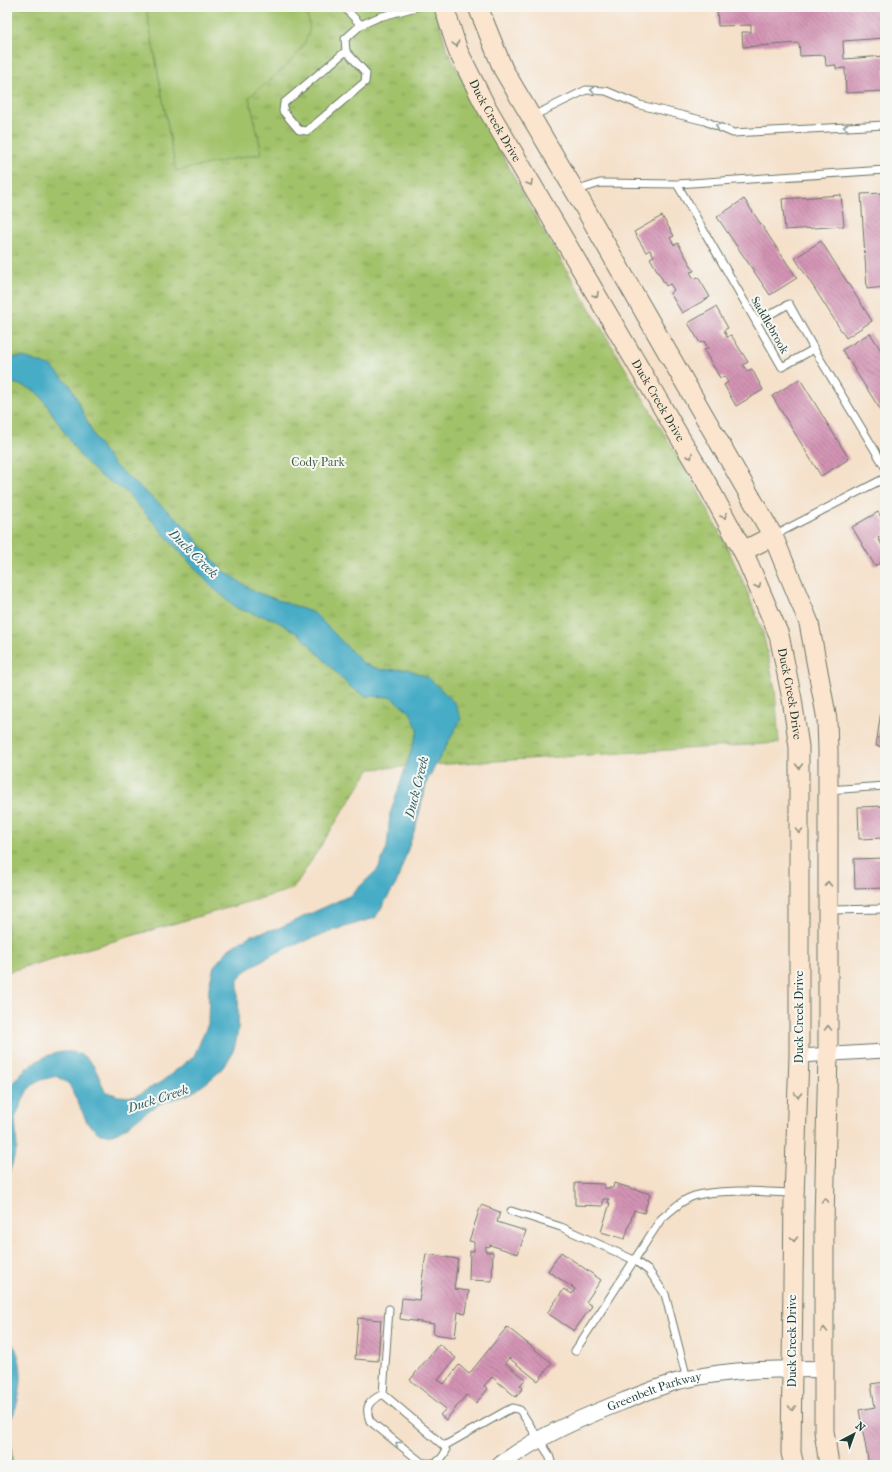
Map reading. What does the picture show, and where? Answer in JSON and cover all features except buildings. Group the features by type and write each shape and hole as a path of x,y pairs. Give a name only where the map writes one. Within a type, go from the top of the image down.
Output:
{"main road":[{"name":"Duck Creek Drive","path":"444,7 458,51 484,103 698,469 743,551 779,635 792,699 799,747 799,1056 792,1369 793,1463"},
{"path":"478,7 502,69 575,191 773,536 809,623 827,720 828,1054 824,1220 824,1431 829,1465"},
{"path":"743,551 773,536"},
{"path":"799,792 828,790"}],"street":[{"path":"799,1056 885,1051"},
{"name":"Greenbelt Parkway","path":"500,1465 540,1440 573,1422 642,1394 687,1379 728,1373 792,1369 824,1369"}],"lane":[{"path":"344,7 361,25"},
{"path":"346,50 284,103 283,111 299,130 307,131 365,82 366,73 346,50 346,39 361,25 379,17 416,7"},
{"path":"531,117 586,90 606,91 640,105 705,121 733,133 885,125"},
{"path":"575,191 600,183 677,184 885,170"},
{"name":"Saddlebrook","path":"677,184 782,367 814,349"},
{"path":"756,322 789,304 814,349 885,467"},
{"path":"773,536 885,478"},
{"path":"828,790 885,786"},
{"path":"828,910 885,909"},
{"path":"574,1351 661,1220 676,1206 694,1196 723,1192 795,1194"},
{"path":"511,1210 561,1227 634,1260 649,1270 665,1294 687,1379"},
{"path":"383,1394 389,1309"},
{"path":"383,1394 444,1446 446,1451 437,1463 429,1464 420,1462 370,1421 367,1406 374,1399 383,1394"},
{"path":"444,1446 514,1408 520,1410 549,1455 552,1465"}],"green space":[{"name":"Cody Park","path":"7,7 435,7 447,50 533,213 697,489 726,545 745,586 763,633 775,689 779,743 370,769 293,889 7,972"},
{"path":"146,7 299,7 306,14 309,27 307,39 300,50 279,72 249,97 262,153 176,171"},
{"path":"7,1350 12,1465 7,1465"}],"water":[{"name":"Duck Creek","path":"24,357 52,367 70,385 96,440 114,465 184,525 220,568 253,591 314,613 364,664 382,670 408,669 429,678 455,703 461,719 427,781 416,826 396,884 375,918 342,928 282,950 263,959 249,969 238,979 238,1030 231,1056 222,1068 210,1080 193,1092 150,1109 118,1132 111,1134 100,1134 88,1124 69,1084 57,1076 37,1081 27,1091 15,1118 17,1148 7,1180 7,1090 25,1069 41,1059 55,1053 70,1052 78,1054 89,1060 97,1072 105,1091 118,1096 134,1097 161,1082 194,1056 208,1024 209,987 214,966 230,948 251,935 279,928 351,895 378,869 387,848 390,814 418,730 410,712 391,697 365,696 349,686 300,635 273,619 238,609 211,586 125,491 99,475 80,456 41,396 32,389 7,381 7,358"},
{"path":"7,1337 16,1350 19,1359 21,1379 18,1399 12,1418 7,1427"}]}
